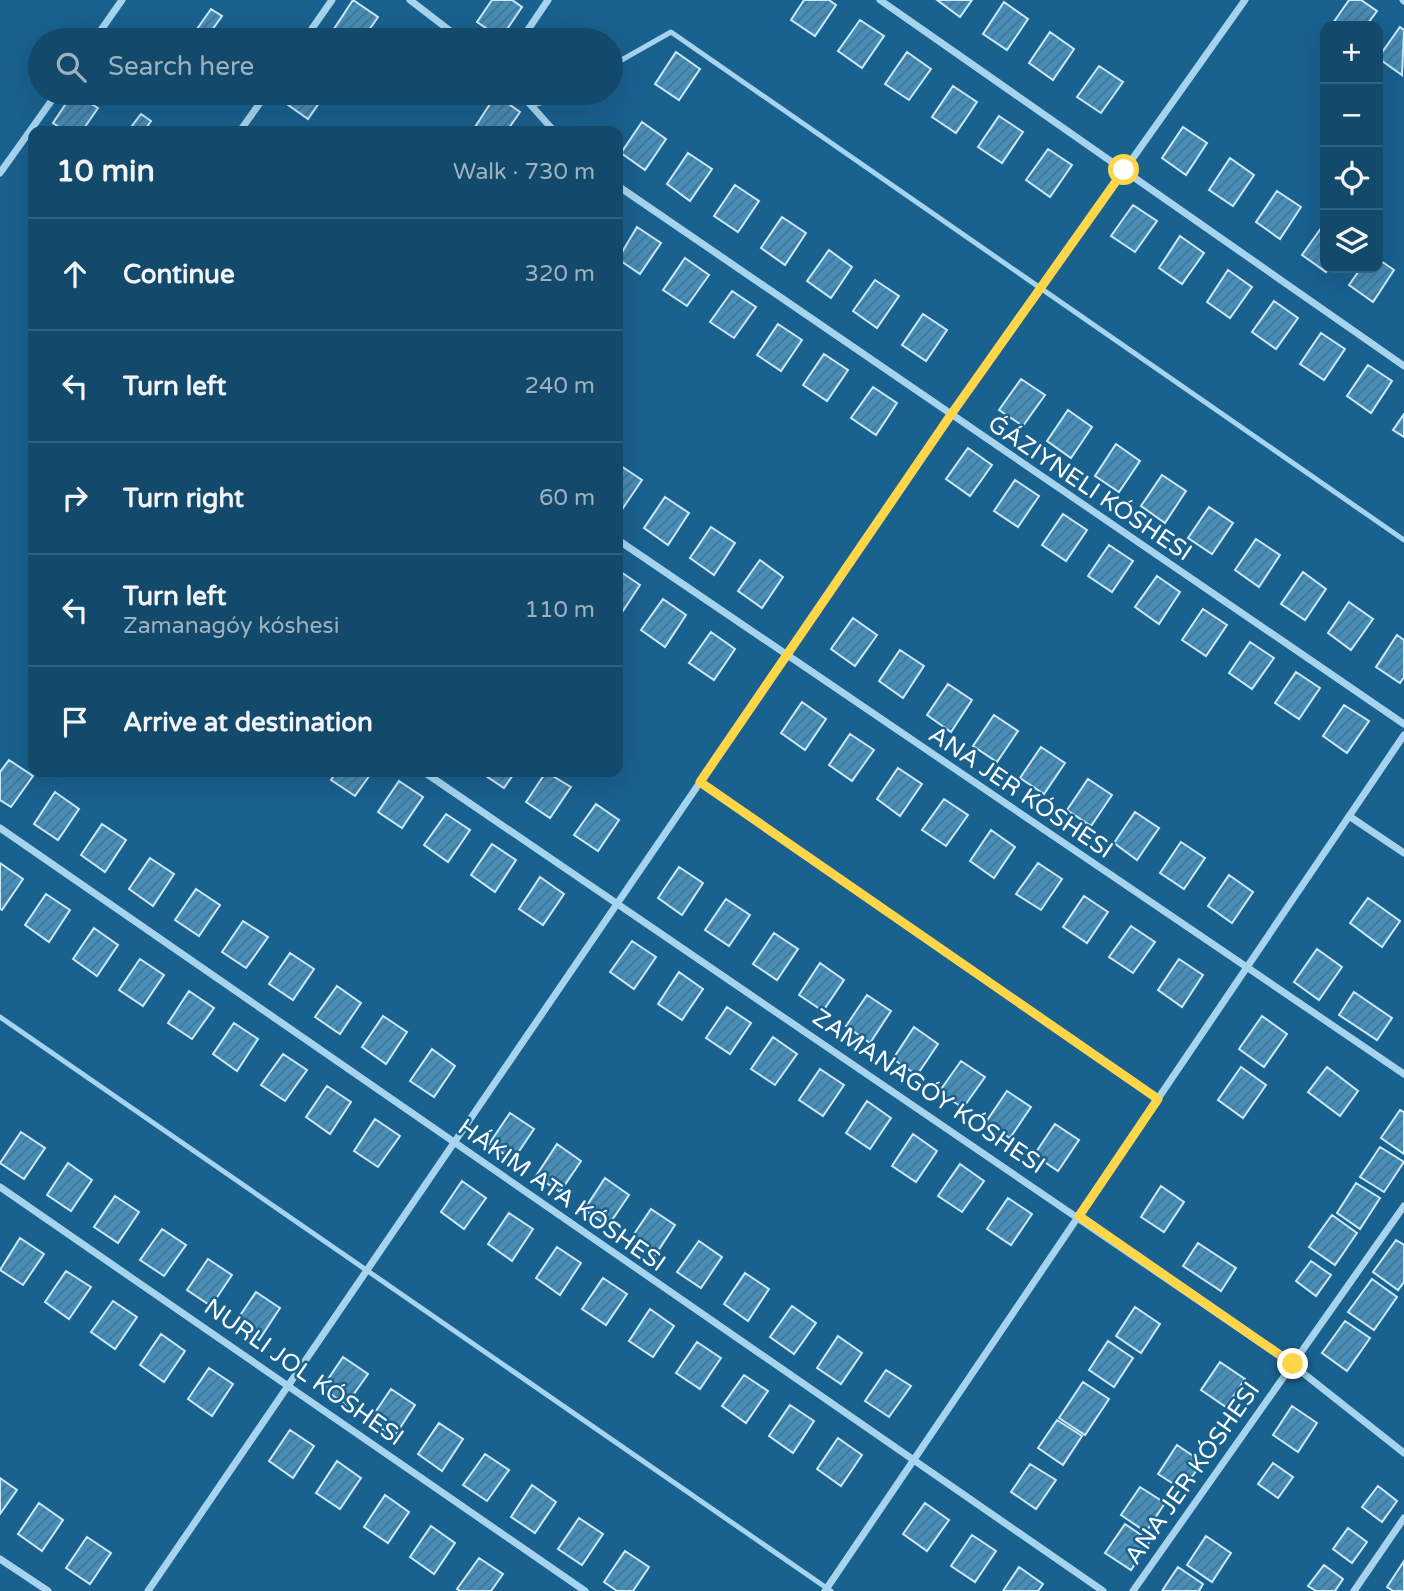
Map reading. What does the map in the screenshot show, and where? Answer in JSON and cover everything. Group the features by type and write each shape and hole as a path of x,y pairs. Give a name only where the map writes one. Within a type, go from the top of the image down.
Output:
{"street":[{"path":"102,28 122,0"},
{"path":"312,28 332,0"},
{"path":"410,0 447,28"},
{"path":"529,28 548,0"},
{"path":"880,0 1404,366"},
{"path":"148,1591 950,416 1245,0"},
{"path":"33,126 48,105"},
{"path":"244,126 258,105"},
{"path":"531,105 550,126"},
{"path":"0,173 28,134"},
{"name":"ǴÁZIYNELI KÓSHESI","path":"623,189 950,416 1404,724"},
{"name":"ANA JER KÓSHESI","path":"623,543 1247,970 1404,1074"},
{"path":"828,1590 1404,735"},
{"name":"ZAMANAGÓY KÓSHESI","path":"431,777 1293,1364 1404,1453"},
{"path":"1349,816 1404,853"},
{"name":"HÁKIM ATA KÓSHESI","path":"0,828 1103,1591"},
{"path":"0,1187 289,1384 585,1591"},
{"name":"ANA JER KÓSHESI","path":"1133,1591 1404,1206"},
{"path":"1354,1591 1404,1518"},
{"path":"0,1559 48,1591"}],"lane":[{"path":"623,59 671,32 1404,540"},
{"path":"700,782 1158,1099"},
{"path":"0,1017 828,1590"}],"building":[{"path":"353,0 378,17 370,28 335,28"},
{"path":"492,0 512,0 522,7 508,28 486,28 477,22"},
{"path":"804,0 829,0 836,5 815,36 791,20"},
{"path":"937,0 972,0 960,17"},
{"path":"1349,0 1361,0 1377,11 1370,21 1334,21"},
{"path":"1004,2 1028,19 1007,50 983,34"},
{"path":"211,9 222,16 213,28 198,28"},
{"path":"860,20 884,36 862,68 838,51"},
{"path":"1400,27 1404,30 1402,75 1383,62 1383,51"},
{"path":"1050,32 1074,49 1053,80 1029,63"},
{"path":"676,52 700,69 679,100 655,84"},
{"path":"907,52 931,69 909,100 885,84"},
{"path":"1099,66 1123,82 1101,113 1077,97"},
{"path":"953,86 977,102 956,133 932,117"},
{"path":"65,105 93,105 98,108 85,126 58,126 53,123"},
{"path":"288,105 318,105 308,119"},
{"path":"489,105 510,105 520,112 510,126 476,126"},
{"path":"141,114 151,121 148,126 132,126"},
{"path":"999,116 1023,132 1002,163 978,147"},
{"path":"642,122 666,139 645,170 623,154 623,150"},
{"path":"1183,127 1207,143 1186,175 1162,158"},
{"path":"1048,149 1072,165 1050,197 1026,180"},
{"path":"688,153 712,169 690,201 667,184"},
{"path":"1230,158 1254,175 1233,206 1209,190"},
{"path":"735,185 759,201 738,232 714,216"},
{"path":"1277,191 1301,207 1280,239 1256,222"},
{"path":"1133,205 1157,221 1135,252 1111,236"},
{"path":"782,217 806,233 785,265 761,248"},
{"path":"637,227 661,243 640,274 623,262 623,251"},
{"path":"1320,230 1320,268 1302,255"},
{"path":"1180,236 1204,253 1182,284 1159,268"},
{"path":"829,250 852,267 831,298 807,281"},
{"path":"685,258 709,275 687,306 663,290"},
{"path":"1383,262 1394,270 1373,302 1349,285 1357,273 1383,273"},
{"path":"1228,270 1252,287 1230,318 1207,302"},
{"path":"875,280 899,296 877,328 853,311"},
{"path":"732,291 756,307 734,338 710,322"},
{"path":"1274,301 1298,318 1276,349 1252,332"},
{"path":"923,314 947,330 926,361 902,345"},
{"path":"778,324 802,340 781,371 757,355"},
{"path":"1321,333 1345,349 1324,380 1300,364"},
{"path":"824,354 848,370 827,401 803,385"},
{"path":"1368,365 1392,381 1371,413 1347,396"},
{"path":"1021,379 1045,395 1023,426 999,410"},
{"path":"873,387 897,403 876,435 851,418"},
{"path":"1068,410 1092,427 1071,458 1047,441"},
{"path":"1404,414 1404,437 1393,430"},
{"path":"1116,444 1140,461 1119,492 1095,476"},
{"path":"968,448 992,465 970,496 946,479"},
{"path":"623,467 642,480 623,508"},
{"path":"1162,475 1186,491 1165,523 1141,506"},
{"path":"1015,480 1039,496 1018,527 994,511"},
{"path":"665,497 689,513 668,545 644,528"},
{"path":"1209,507 1233,523 1212,554 1188,538"},
{"path":"1063,514 1087,530 1066,561 1042,545"},
{"path":"711,527 735,543 714,575 690,558"},
{"path":"1256,539 1280,555 1259,587 1235,570"},
{"path":"1109,545 1133,561 1112,592 1088,576"},
{"path":"760,560 783,577 762,608 738,591"},
{"path":"1303,572 1326,589 1305,620 1281,604"},
{"path":"623,573 640,585 623,611"},
{"path":"1157,576 1180,592 1159,624 1135,607"},
{"path":"663,599 686,615 665,647 641,630"},
{"path":"1349,602 1373,619 1351,650 1328,633"},
{"path":"1203,609 1227,625 1206,656 1182,640"},
{"path":"853,618 877,635 855,666 831,649"},
{"path":"711,632 735,649 714,680 689,663"},
{"path":"1397,635 1404,640 1404,677 1400,683 1376,667"},
{"path":"1250,642 1274,658 1252,689 1229,673"},
{"path":"900,650 924,666 903,698 879,681"},
{"path":"1296,672 1320,688 1299,719 1275,703"},
{"path":"948,684 972,700 951,732 927,715"},
{"path":"802,702 826,719 805,750 781,733"},
{"path":"1344,705 1369,721 1347,753 1323,736"},
{"path":"994,715 1018,731 997,762 973,746"},
{"path":"850,734 874,750 852,781 829,765"},
{"path":"1041,747 1065,763 1044,794 1020,778"},
{"path":"9,760 28,773 28,777 32,777 11,807 0,800 0,772"},
{"path":"898,768 922,784 900,816 877,799"},
{"path":"333,777 368,777 355,796 331,780"},
{"path":"488,777 512,777 504,788"},
{"path":"543,777 554,777 571,787 550,818 526,802"},
{"path":"1088,779 1112,795 1091,826 1067,810"},
{"path":"399,781 423,797 402,828 378,812"},
{"path":"55,792 79,809 58,840 34,824"},
{"path":"944,799 968,815 946,846 922,830"},
{"path":"596,804 619,820 598,851 574,835"},
{"path":"1135,812 1159,828 1137,860 1114,843"},
{"path":"446,814 470,830 448,862 424,845"},
{"path":"102,824 126,840 105,872 81,855"},
{"path":"991,830 1015,847 994,878 970,861"},
{"path":"1181,842 1205,858 1184,889 1160,873"},
{"path":"492,844 516,860 495,892 471,875"},
{"path":"150,858 174,874 153,906 129,889"},
{"path":"0,863 23,879 2,910 0,909"},
{"path":"1038,863 1062,879 1041,910 1016,894"},
{"path":"679,867 703,883 682,915 658,898"},
{"path":"1229,875 1253,892 1232,923 1208,906"},
{"path":"540,877 564,894 543,925 519,909"},
{"path":"196,889 220,905 199,936 175,920"},
{"path":"46,894 70,910 49,942 25,925"},
{"path":"1084,896 1108,912 1087,943 1063,927"},
{"path":"1368,898 1400,921 1382,947 1350,923"},
{"path":"726,899 750,915 729,946 705,930"},
{"path":"243,921 268,937 246,968 222,952"},
{"path":"1131,926 1155,942 1133,973 1109,957"},
{"path":"94,928 118,945 97,976 73,959"},
{"path":"774,933 798,949 777,980 753,964"},
{"path":"632,941 656,957 634,989 610,972"},
{"path":"1317,949 1342,967 1319,1000 1294,982"},
{"path":"290,953 314,969 293,1000 269,984"},
{"path":"140,959 164,975 143,1006 119,990"},
{"path":"1179,959 1203,975 1182,1007 1158,990"},
{"path":"820,963 844,980 823,1011 799,995"},
{"path":"679,972 703,989 682,1020 658,1004"},
{"path":"337,986 361,1003 340,1034 315,1017"},
{"path":"189,991 214,1008 192,1039 168,1023"},
{"path":"1354,992 1392,1018 1377,1040 1339,1015"},
{"path":"867,995 891,1011 870,1043 846,1026"},
{"path":"727,1007 751,1023 730,1054 706,1038"},
{"path":"383,1016 407,1032 386,1064 362,1047"},
{"path":"1262,1016 1287,1034 1264,1067 1239,1049"},
{"path":"234,1023 258,1039 237,1071 213,1054"},
{"path":"914,1027 938,1044 917,1075 893,1059"},
{"path":"773,1037 797,1054 775,1085 751,1069"},
{"path":"432,1049 455,1066 434,1097 410,1081"},
{"path":"283,1054 307,1070 285,1101 261,1085"},
{"path":"961,1061 985,1077 963,1108 939,1092"},
{"path":"1241,1067 1266,1085 1243,1118 1218,1100"},
{"path":"1327,1067 1358,1091 1340,1116 1308,1092"},
{"path":"820,1069 844,1085 823,1116 799,1100"},
{"path":"327,1086 351,1102 330,1134 306,1117"},
{"path":"1007,1091 1031,1107 1010,1138 986,1122"},
{"path":"867,1101 891,1118 870,1149 846,1133"},
{"path":"1400,1110 1404,1112 1404,1154 1381,1138"},
{"path":"510,1113 534,1129 513,1160 489,1144"},
{"path":"375,1119 400,1136 378,1167 354,1151"},
{"path":"1055,1124 1079,1140 1058,1171 1034,1155"},
{"path":"21,1132 45,1148 24,1179 0,1163"},
{"path":"913,1134 937,1151 916,1182 892,1166"},
{"path":"557,1144 581,1161 560,1192 536,1176"},
{"path":"1380,1147 1404,1162 1384,1192 1360,1177"},
{"path":"68,1163 92,1180 71,1211 47,1195"},
{"path":"960,1164 984,1181 962,1212 938,1196"},
{"path":"605,1178 629,1195 608,1226 584,1210"},
{"path":"462,1181 486,1198 464,1229 441,1212"},
{"path":"1356,1183 1380,1198 1360,1229 1337,1213"},
{"path":"1161,1186 1184,1202 1164,1232 1141,1217"},
{"path":"115,1196 139,1212 118,1243 94,1227"},
{"path":"1008,1198 1032,1214 1011,1245 987,1229"},
{"path":"651,1209 675,1225 654,1257 630,1240"},
{"path":"509,1213 533,1229 512,1261 488,1244"},
{"path":"1332,1215 1357,1233 1335,1265 1309,1247"},
{"path":"162,1229 186,1245 164,1276 140,1260"},
{"path":"20,1238 44,1254 23,1285 0,1270"},
{"path":"1396,1240 1404,1245 1404,1282 1398,1290 1373,1272"},
{"path":"699,1241 722,1257 701,1288 677,1272"},
{"path":"1198,1243 1236,1268 1221,1291 1183,1266"},
{"path":"557,1247 581,1263 560,1295 536,1278"},
{"path":"208,1259 232,1275 211,1306 187,1290"},
{"path":"1311,1261 1331,1275 1316,1296 1296,1281"},
{"path":"66,1271 91,1287 69,1319 45,1302"},
{"path":"745,1273 769,1289 748,1321 724,1304"},
{"path":"603,1278 627,1294 606,1325 582,1309"},
{"path":"1372,1279 1397,1297 1374,1330 1348,1312"},
{"path":"256,1292 280,1308 259,1340 235,1323"},
{"path":"113,1301 137,1317 115,1349 91,1332"},
{"path":"792,1306 816,1323 794,1354 770,1337"},
{"path":"1135,1307 1160,1324 1141,1353 1116,1336"},
{"path":"650,1309 674,1326 653,1357 629,1341"},
{"path":"1345,1321 1370,1338 1347,1371 1322,1353"},
{"path":"161,1334 185,1351 164,1382 140,1365"},
{"path":"838,1336 862,1353 841,1384 817,1368"},
{"path":"1108,1341 1133,1358 1114,1387 1089,1370"},
{"path":"697,1342 721,1358 700,1389 676,1373"},
{"path":"343,1357 368,1374 346,1405 322,1388"},
{"path":"1220,1362 1245,1379 1226,1407 1201,1390"},
{"path":"209,1368 233,1384 212,1416 188,1399"},
{"path":"886,1370 911,1386 889,1417 865,1401"},
{"path":"744,1375 768,1391 746,1423 722,1406"},
{"path":"1083,1382 1109,1399 1085,1435 1059,1418"},
{"path":"391,1389 415,1405 394,1437 370,1420"},
{"path":"790,1405 814,1421 793,1453 769,1436"},
{"path":"1292,1406 1317,1423 1298,1452 1273,1435"},
{"path":"1057,1420 1082,1436 1063,1465 1038,1448"},
{"path":"439,1423 463,1439 442,1471 418,1454"},
{"path":"290,1430 314,1446 293,1478 269,1461"},
{"path":"838,1438 862,1455 841,1486 817,1469"},
{"path":"1177,1445 1202,1462 1183,1490 1158,1474"},
{"path":"485,1454 509,1470 487,1501 463,1485"},
{"path":"337,1461 361,1478 340,1509 316,1493"},
{"path":"1273,1463 1293,1477 1278,1498 1258,1484"},
{"path":"1030,1464 1056,1480 1036,1509 1011,1492"},
{"path":"0,1478 17,1490 0,1514"},
{"path":"532,1485 556,1502 535,1533 511,1517"},
{"path":"1378,1486 1397,1501 1382,1522 1362,1507"},
{"path":"1140,1487 1165,1503 1146,1532 1121,1515"},
{"path":"385,1495 409,1512 388,1543 364,1527"},
{"path":"39,1503 63,1520 42,1551 18,1534"},
{"path":"925,1503 949,1520 927,1551 903,1534"},
{"path":"579,1518 603,1534 582,1565 558,1549"},
{"path":"1125,1524 1150,1541 1131,1570 1105,1553"},
{"path":"431,1526 455,1543 434,1574 410,1557"},
{"path":"1348,1528 1367,1542 1352,1563 1333,1549"},
{"path":"972,1535 996,1551 975,1582 951,1566"},
{"path":"1206,1536 1231,1553 1212,1582 1187,1565"},
{"path":"87,1537 111,1553 90,1584 66,1568"},
{"path":"625,1551 649,1567 633,1591 617,1591 604,1582"},
{"path":"479,1558 503,1574 491,1591 460,1591 457,1589"},
{"path":"1404,1561 1404,1591 1393,1591 1387,1587"},
{"path":"1324,1565 1343,1579 1335,1591 1316,1591 1308,1586"},
{"path":"1019,1567 1043,1584 1038,1591 1003,1591"},
{"path":"1178,1567 1203,1584 1199,1591 1162,1591"}],"route":[{"path":"1124,170 950,416 700,782 1158,1099 1079,1216 1293,1364"}]}
